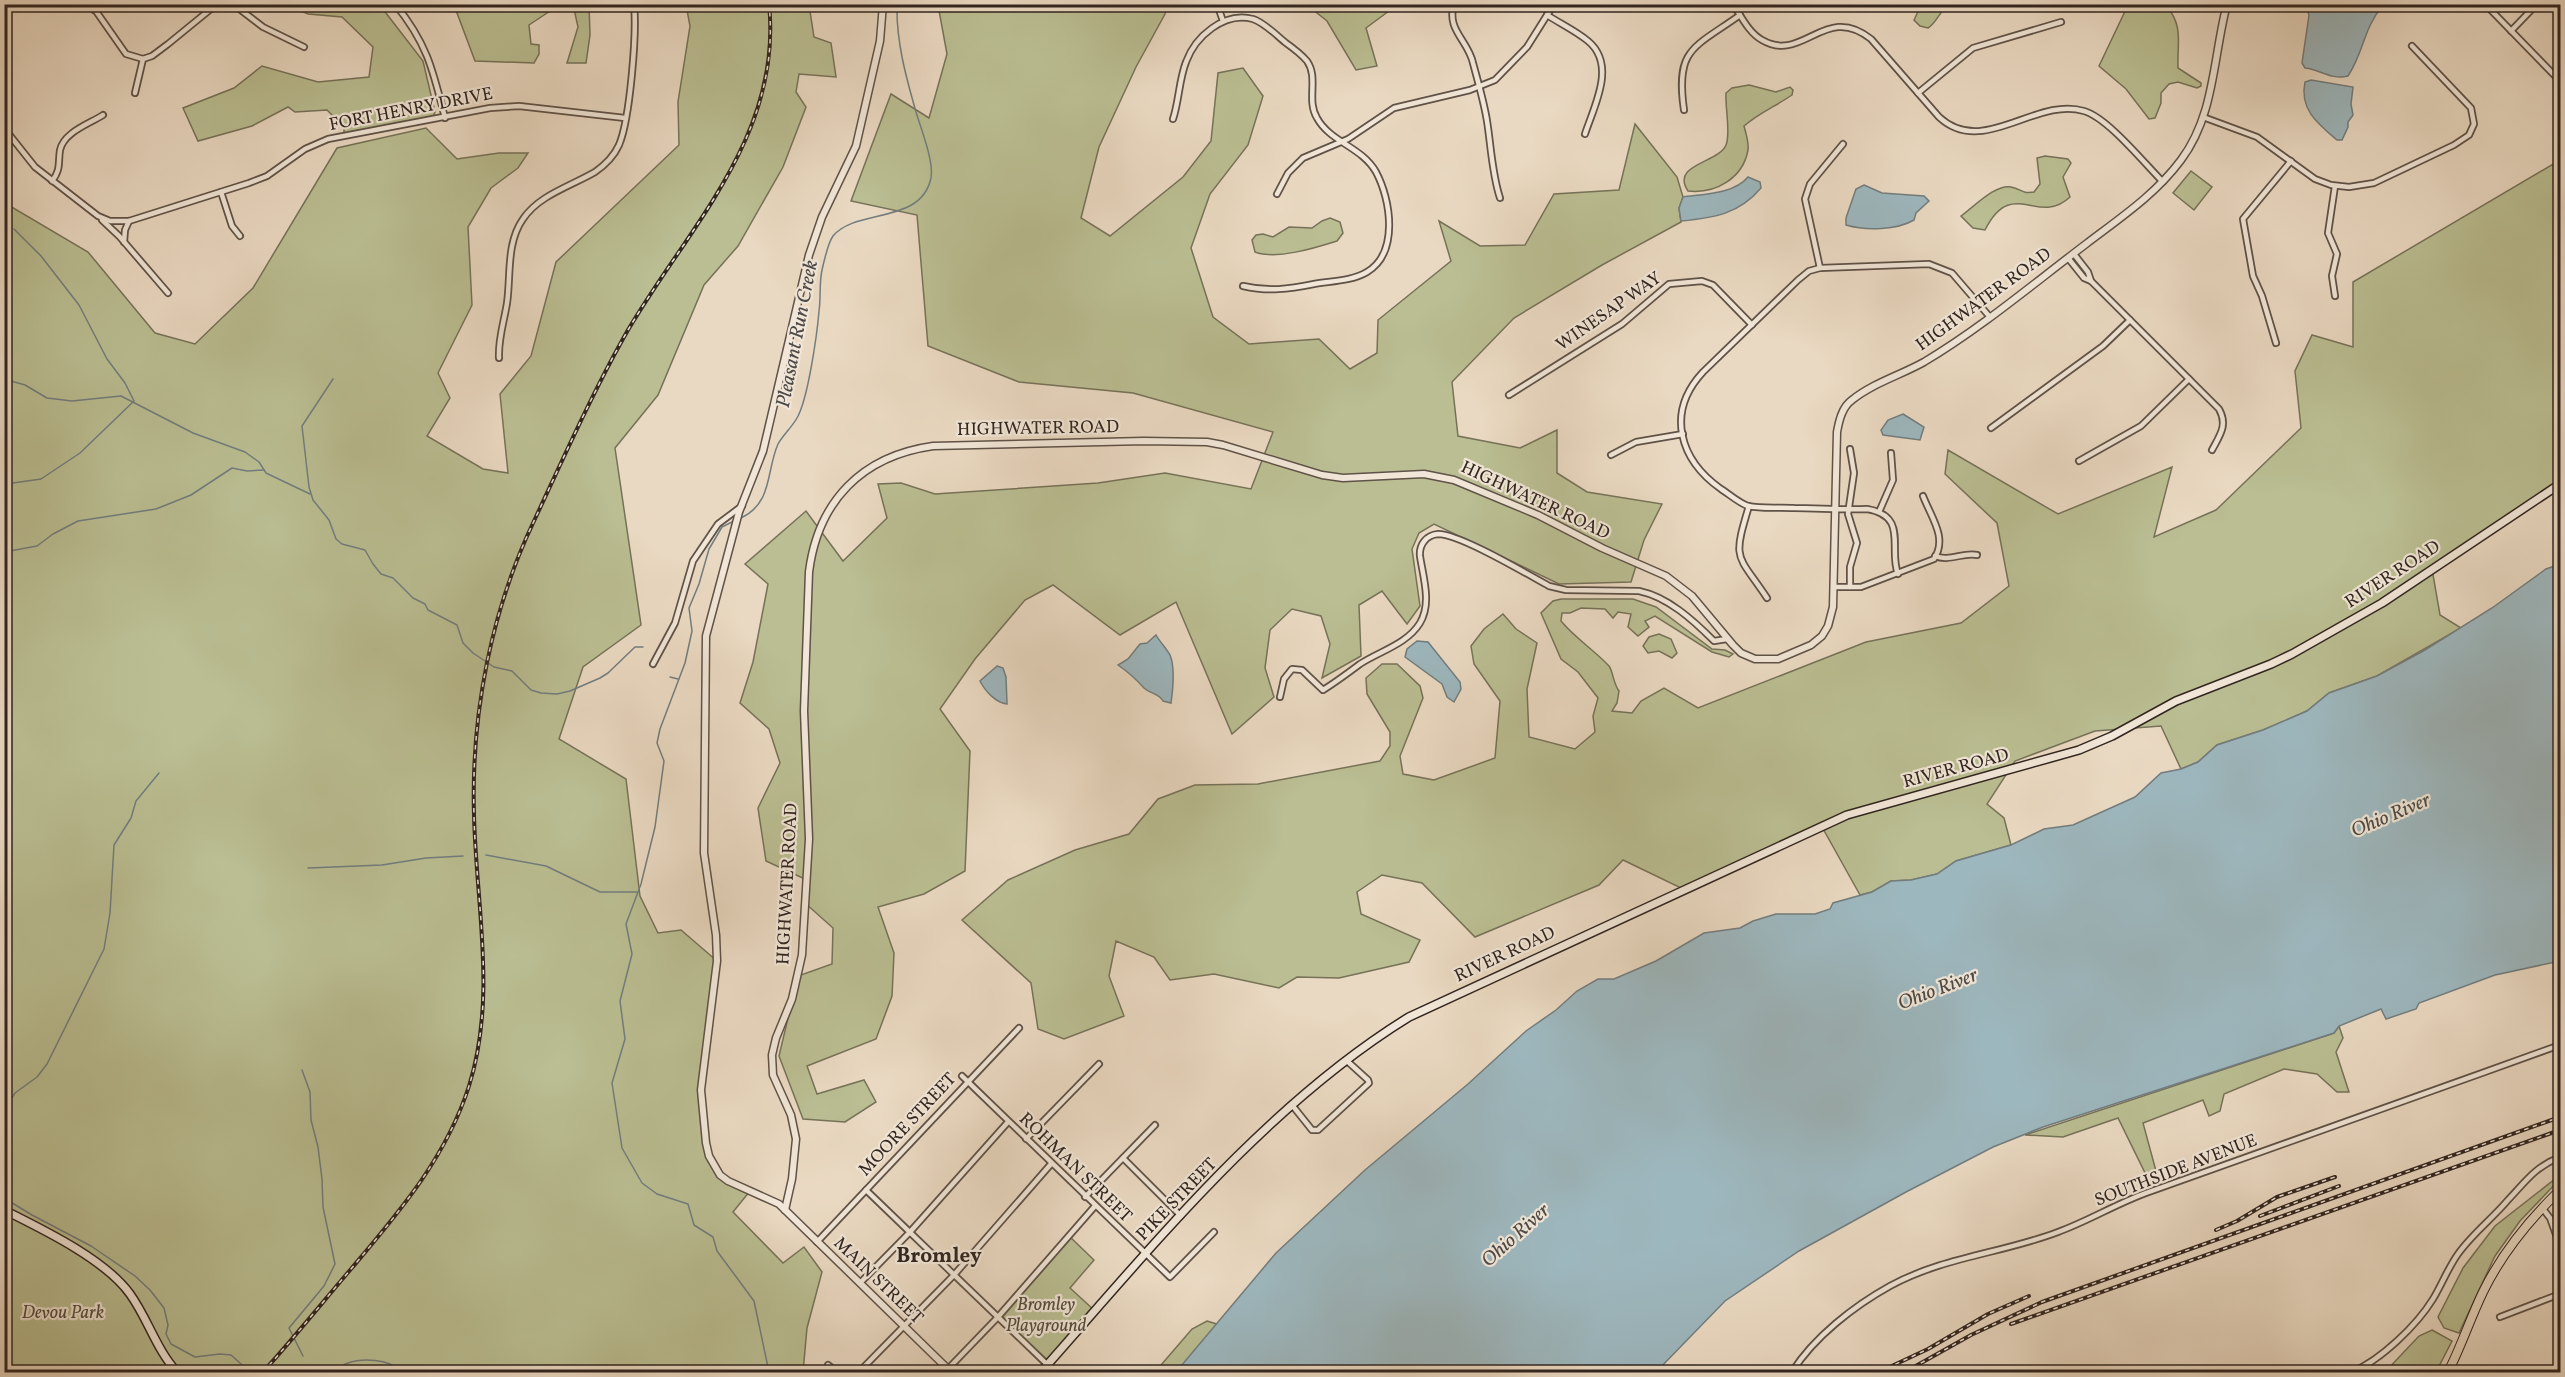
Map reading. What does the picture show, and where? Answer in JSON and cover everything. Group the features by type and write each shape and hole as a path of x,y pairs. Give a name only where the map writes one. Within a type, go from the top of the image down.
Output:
{"main road":[{"name":"RIVER ROAD","path":"1346,1060 1377,1037 1433,1005 1847,815 2079,750 2112,736 2176,701 2271,664 2382,603 2560,484"},
{"name":"PIKE STREET","path":"1041,1372 1181,1216 1292,1105 1346,1060"},
{"path":"2448,1372 2492,1276 2520,1235 2560,1190"},
{"path":"4,1210 63,1241 115,1279 130,1294 162,1354 177,1372"}],"street":[{"path":"91,4 126,54 143,59 152,56 217,4"},
{"path":"94,10 102,4"},
{"path":"233,4 263,27 304,47"},
{"path":"395,4 426,50 445,118"},
{"path":"499,358 498,346 507,302 516,231 533,207 596,171 608,161 620,142 635,38 634,4"},
{"name":"MAIN STREET","path":"883,4 880,41 856,146 818,226 763,451 741,509 706,636 704,853 716,935 717,961 700,1090 706,1143 720,1174 734,1185 773,1201 785,1210 948,1371"},
{"path":"1217,4 1223,21"},
{"path":"1454,4 1451,14 1454,30 1470,54 1485,110 1500,198"},
{"path":"1276,194 1288,173 1303,158 1366,129 1394,108 1479,87 1495,80 1521,56 1554,4"},
{"path":"1733,4 1762,40 1779,46 1796,44 1828,28 1840,26 1855,29 1871,39 1947,124 1968,131 1982,131 2059,109 2084,111 2105,124 2163,182"},
{"name":"HIGHWATER ROAD","path":"785,1210 792,1179 796,1139 790,1115 773,1075 772,1055 776,1038 792,999 802,945 809,839 804,711 809,572 815,539 830,508 848,486 876,464 911,449 933,446 1198,442 1223,445 1322,476 1342,478 1424,474 1442,477 1486,491 1602,548 1666,576 1692,596 1741,653 1761,660 1778,659 1805,649 1817,640 1828,626 1833,607 1834,587 1837,432 1839,420 1848,403 1866,391 1932,357 2144,201 2163,182 2190,146 2203,117 2227,4"},
{"path":"2485,4 2560,81"},
{"path":"2511,31 2536,4"},
{"path":"1547,15 1588,41 1600,58 1603,74 1585,134"},
{"path":"1684,110 1680,78 1687,57 1695,47 1740,15"},
{"path":"1173,119 1190,53 1212,28 1223,21 1236,18 1253,20 1268,28 1301,55 1311,70 1311,102 1316,116 1321,124 1363,156 1372,166 1382,187 1390,230 1383,255 1368,271 1353,277 1282,290 1267,291 1243,286"},
{"path":"1918,93 1973,48 2061,22"},
{"path":"2203,117 2257,137 2315,179 2335,186 2349,187 2374,183 2454,145 2469,135 2474,124 2471,108 2412,46"},
{"path":"135,93 143,59"},
{"name":"FORT HENRY DRIVE","path":"4,128 24,155 52,181 98,216 115,222 129,221 267,176 305,149 320,142 490,108 519,106 625,118"},
{"path":"52,181 59,170 61,147 67,138 103,116"},
{"path":"1820,268 1805,199 1810,184 1843,144"},
{"path":"2276,343 2262,296 2253,276 2243,219 2291,161"},
{"path":"2335,186 2328,233 2337,254 2332,276 2335,296"},
{"path":"221,192 232,226 240,236"},
{"path":"98,216 168,293"},
{"path":"124,242 124,230 129,221"},
{"path":"2071,256 2084,278 2091,281 2222,415 2222,432 2212,450"},
{"path":"1898,574 1894,562 1896,533 1885,516 1879,512 1867,509 1749,506 1706,478 1689,456 1683,434 1683,411 1692,384 1805,275 1820,268 1916,264 1938,266 1946,269 1960,281 1989,316"},
{"name":"WINESAP WAY","path":"1509,395 1622,324 1669,284 1702,281 1713,285 1752,325"},
{"path":"1991,428 2103,346 2130,320"},
{"path":"2079,461 2141,426 2189,379"},
{"path":"1611,455 1636,442 1683,434"},
{"path":"1850,448 1854,473 1848,509 1857,543 1850,567 1850,587"},
{"path":"1879,512 1893,480 1891,453"},
{"path":"1834,587 1861,587 1927,563 1935,556 1941,543 1940,537 1923,496"},
{"path":"1749,506 1738,543 1739,555 1745,569 1767,598"},
{"path":"652,664 675,623 688,573 698,551 718,524 741,509"},
{"path":"1280,697 1284,679 1292,669 1302,670 1323,690 1361,664 1404,640 1418,626 1425,606 1426,594 1420,549 1425,539 1434,535 1443,535 1466,543 1549,586 1562,590 1650,593 1685,615 1714,641 1727,639"},
{"path":"1935,556 1947,558 1963,554 1977,555"},
{"name":"MOORE STREET","path":"817,1242 1018,1028"},
{"name":"SOUTHSIDE AVENUE","path":"1792,1372 1816,1345 1851,1312 1890,1286 1916,1274 1979,1253 2055,1233 2148,1192 2560,1045"},
{"path":"1292,1105 1312,1130 1318,1130 1369,1083 1362,1073 1346,1060"},
{"path":"1026,1139 1099,1064"},
{"name":"ROHMAN STREET","path":"962,1076 1170,1277 1214,1233"},
{"path":"860,1283 910,1232 1008,1122"},
{"path":"1085,1197 1155,1125"},
{"path":"2352,1372 2375,1360 2409,1327 2433,1299 2456,1256 2470,1238 2502,1208 2532,1173 2544,1163 2560,1157"},
{"path":"1123,1158 1181,1216"},
{"path":"859,1372 954,1275 1051,1164"},
{"path":"866,1190 1055,1372"},
{"path":"948,1371 1095,1206"},
{"path":"2543,1209 2550,1218 2560,1246"},
{"path":"2500,1317 2560,1294"},
{"path":"828,1365 837,1372"}],"green space":[{"path":"379,4 423,61 435,112 432,120 344,136 344,127 327,110 295,112 288,107 252,126 198,141 183,108 234,88 262,66 318,82 369,77 373,47 342,17 308,14 287,5"},
{"path":"1921,4 2000,5 1986,10 1945,8 1928,28 1920,26 1914,20"},
{"path":"450,5 559,5 529,25 531,44 539,45 539,54 534,63 475,61 457,13"},
{"path":"564,5 589,5 590,35 586,63 567,63 578,27 574,9"},
{"name":"Devou Park","path":"686,5 809,5 814,37 831,43 836,77 799,74 796,92 806,107 783,167 738,246 704,285 658,395 615,448 641,625 583,667 559,739 626,779 640,896 658,933 681,930 717,961 701,1082 702,1110 713,1164 727,1181 750,1191 733,1212 783,1263 804,1247 822,1272 807,1328 803,1372 5,1372 5,203 88,252 155,333 195,344 253,288 337,148 426,128 457,159 499,153 528,153 518,168 491,188 468,227 472,305 438,373 450,398 427,436 483,469 508,473 500,394 531,356 556,262 679,145 678,102 690,26"},
{"path":"938,5 1167,5 1165,14 1136,67 1099,147 1081,218 1110,236 1183,177 1211,141 1218,73 1243,68 1263,96 1248,145 1210,194 1191,248 1213,317 1249,344 1319,339 1350,369 1377,353 1378,320 1451,261 1439,221 1480,246 1525,245 1554,194 1619,190 1635,124 1677,177 1683,197 1679,208 1681,222 1602,265 1514,318 1452,382 1458,436 1520,448 1557,430 1557,473 1587,492 1662,504 1644,540 1631,582 1559,584 1434,524 1419,533 1412,549 1420,606 1407,624 1382,591 1359,605 1361,656 1322,678 1330,644 1321,616 1292,609 1270,630 1265,668 1274,697 1232,734 1176,602 1120,635 1053,585 1025,600 975,659 940,709 970,751 965,871 924,894 878,907 894,953 892,996 876,1039 807,1066 817,1094 864,1080 876,1102 845,1122 803,1119 779,1056 798,976 832,964 833,928 805,903 807,880 766,861 758,808 780,763 769,729 740,703 753,662 768,584 745,564 806,511 843,561 887,518 878,484 901,483 935,494 1098,483 1165,473 1251,489 1273,432 1133,393 1019,382 928,346 917,215 851,201 891,94 929,118 947,54"},
{"path":"1307,5 1397,5 1366,28 1377,66 1356,70 1327,21"},
{"path":"2128,5 2166,5 2172,13 2177,28 2178,68 2201,83 2201,86 2197,88 2178,82 2169,84 2161,93 2161,103 2155,118 2149,119 2126,89 2099,66"},
{"path":"1749,85 1776,92 1790,87 1793,90 1792,95 1744,126 1748,150 1745,160 1734,176 1718,187 1688,191 1684,182 1685,175 1690,169 1722,151 1726,145 1728,134 1726,93 1732,88"},
{"path":"2045,156 2068,159 2071,163 2063,177 2070,197 2058,205 2047,207 2015,204 2005,206 1995,214 1985,230 1973,228 1961,216 1998,189 2011,187 2024,192 2034,192 2040,184 2037,158"},
{"path":"2560,160 2560,484 2432,569 2440,615 2461,628 2377,676 2329,693 2307,711 2263,730 2217,745 2198,762 2181,769 2161,726 2095,731 2015,761 1987,804 2004,818 2011,845 1956,861 1937,874 1911,880 1891,881 1872,892 1860,895 1822,827 1685,890 1623,860 1599,885 1475,937 1422,883 1382,875 1357,892 1361,914 1420,940 1409,962 1339,978 1297,977 1279,988 1214,974 1170,980 1154,957 1116,941 1109,976 1124,1016 1064,1039 1038,1029 1031,983 962,920 1008,880 1075,850 1129,834 1158,799 1195,785 1258,784 1380,761 1390,746 1390,732 1367,694 1366,678 1382,664 1397,664 1420,686 1423,698 1400,756 1403,774 1434,780 1495,758 1500,701 1474,664 1471,646 1484,629 1503,614 1516,629 1537,643 1527,689 1529,737 1575,749 1595,732 1593,716 1598,698 1578,672 1561,659 1541,613 1553,601 1633,599 1656,607 1712,649 1725,650 1733,654 1729,657 1712,652 1655,616 1645,621 1649,627 1638,636 1628,627 1631,614 1618,612 1613,618 1605,609 1581,608 1570,613 1562,613 1561,621 1609,666 1619,691 1617,703 1612,711 1632,713 1641,701 1664,688 1698,708 1866,642 1961,623 2009,586 1997,523 1945,474 1948,450 2058,514 2172,467 2154,537 2216,510 2301,428 2295,371 2312,335 2353,347 2353,282"},
{"path":"2191,171 2212,187 2194,210 2173,193"},
{"path":"1330,218 1340,222 1343,233 1337,241 1284,254 1255,252 1252,240 1256,235 1263,234 1273,237 1289,227 1312,228"},
{"path":"1659,634 1671,639 1677,653 1672,658 1659,651 1648,653 1643,646 1649,637"},
{"path":"2339,1026 2343,1038 2336,1052 2349,1092 2337,1092 2317,1074 2284,1069 2224,1094 2220,1111 2209,1116 2203,1100 2143,1123 2159,1182 2151,1185 2118,1118 2063,1137 2025,1135 2334,1033"},
{"path":"2560,1175 2560,1179 2520,1221 2495,1256 2459,1333 2444,1328 2438,1317 2463,1268 2495,1226"},
{"name":"Bromley Playground","path":"1069,1236 1094,1260 1070,1288 1095,1311 1047,1365 998,1317"},
{"path":"1207,1321 1223,1326 1194,1372 1155,1372 1192,1329"},
{"path":"2432,1330 2452,1341 2436,1372 2385,1372 2419,1336"}],"water":[{"path":"2312,4 2383,5 2371,23 2348,76 2331,76 2305,68 2302,63 2309,15 2306,7 2313,7"},
{"path":"2311,80 2353,87 2351,104 2353,115 2342,140 2337,140 2323,128 2307,108 2305,82"},
{"path":"1748,177 1760,182 1761,188 1744,204 1715,216 1681,221 1679,208 1683,197 1727,190 1742,183"},
{"path":"1864,185 1882,193 1924,196 1929,201 1916,213 1914,220 1899,226 1872,229 1846,225 1846,218 1856,189"},
{"path":"1903,414 1924,427 1920,440 1883,435 1881,430 1888,420"},
{"name":"Ohio River","path":"2560,564 2560,961 2495,975 2419,1003 2416,1009 2386,1019 2381,1009 2339,1026 2334,1033 2043,1127 1993,1147 1799,1251 1725,1301 1656,1372 1176,1372 1276,1253 1365,1170 1468,1084 1526,1031 1556,1010 1577,991 1598,979 1614,979 1656,961 1704,933 1740,928 1753,921 1776,914 1815,914 1830,909 1833,903 1872,892 1891,881 1911,880 1937,874 1956,861 2011,845 2044,829 2073,825 2135,797 2161,773 2181,769 2198,762 2217,745 2263,730 2307,711 2329,693 2377,676 2425,650 2492,608 2546,569"},
{"path":"1156,635 1172,660 1171,703 1163,701 1159,696 1146,690 1118,665 1128,659 1140,644 1147,643"},
{"path":"1417,641 1428,642 1460,682 1461,689 1454,702 1447,697 1442,684 1405,657 1407,649"},
{"path":"997,666 1003,668 1006,677 1007,704 991,696 980,681"}],"waterway":[{"name":"Pleasant Run Creek","path":"741,518 751,512 764,495 778,444 801,409 814,350 820,306 821,275 831,239 843,227 902,210 915,203 925,193 931,178 929,154 902,59 897,4"},
{"path":"4,482 41,479 80,453 134,401 125,383 107,359 79,305 41,256 14,229"},
{"path":"4,379 25,385 47,398 72,401 121,396 193,433 245,452 259,462 266,473 310,494"},
{"path":"333,379 302,426 309,487 313,500 329,520 336,539 342,544 365,550 381,574 393,578 413,598 425,604 428,610 457,625 463,643 473,653 494,667 512,671 531,690 557,694 570,691 600,678 635,647 643,647"},
{"path":"4,552 37,546 53,534 78,521 156,509 191,495 232,468 247,471 264,470"},
{"name":"Pleasant Run Creek","path":"734,521 722,527 709,549 689,608 692,631 685,663 660,729 657,743 664,761 655,827 641,884 626,924 632,954 620,1001 625,1039 612,1083 622,1148 642,1183 657,1194 688,1204 694,1225 713,1237 717,1251 754,1301 769,1372"},
{"path":"670,677 678,679"},
{"path":"4,1110 15,1093 37,1077 47,1064 104,949 110,913 114,845 131,818 136,801 159,773"},
{"path":"486,855 546,866 600,892 637,892"},
{"path":"308,868 382,865 426,858 463,856"},
{"path":"302,1070 310,1092 311,1120 318,1147 323,1207 335,1264 324,1286 289,1328 303,1356"},
{"path":"4,1198 91,1246 135,1276 164,1308 168,1325 166,1334 171,1344 195,1357 231,1355 250,1372"},
{"path":"331,1372 354,1361 368,1360 389,1364 399,1370"}],"railway":[{"path":"263,1372 369,1248 419,1183 448,1137 469,1086 482,1019 483,985 474,815 476,739 480,701 495,627 519,555 600,382 648,297 725,181 745,140 761,98 769,52 769,4"},
{"path":"1905,1372 1971,1335 2042,1302 2560,1117"},
{"path":"2011,1324 2560,1130"},
{"path":"2216,1230 2237,1221 2277,1197 2335,1177"},
{"path":"2260,1216 2339,1186"},
{"path":"1879,1372 1928,1349 1988,1314 2029,1296"}],"district":[{"name":"Bromley","path":"939,1256"}]}
